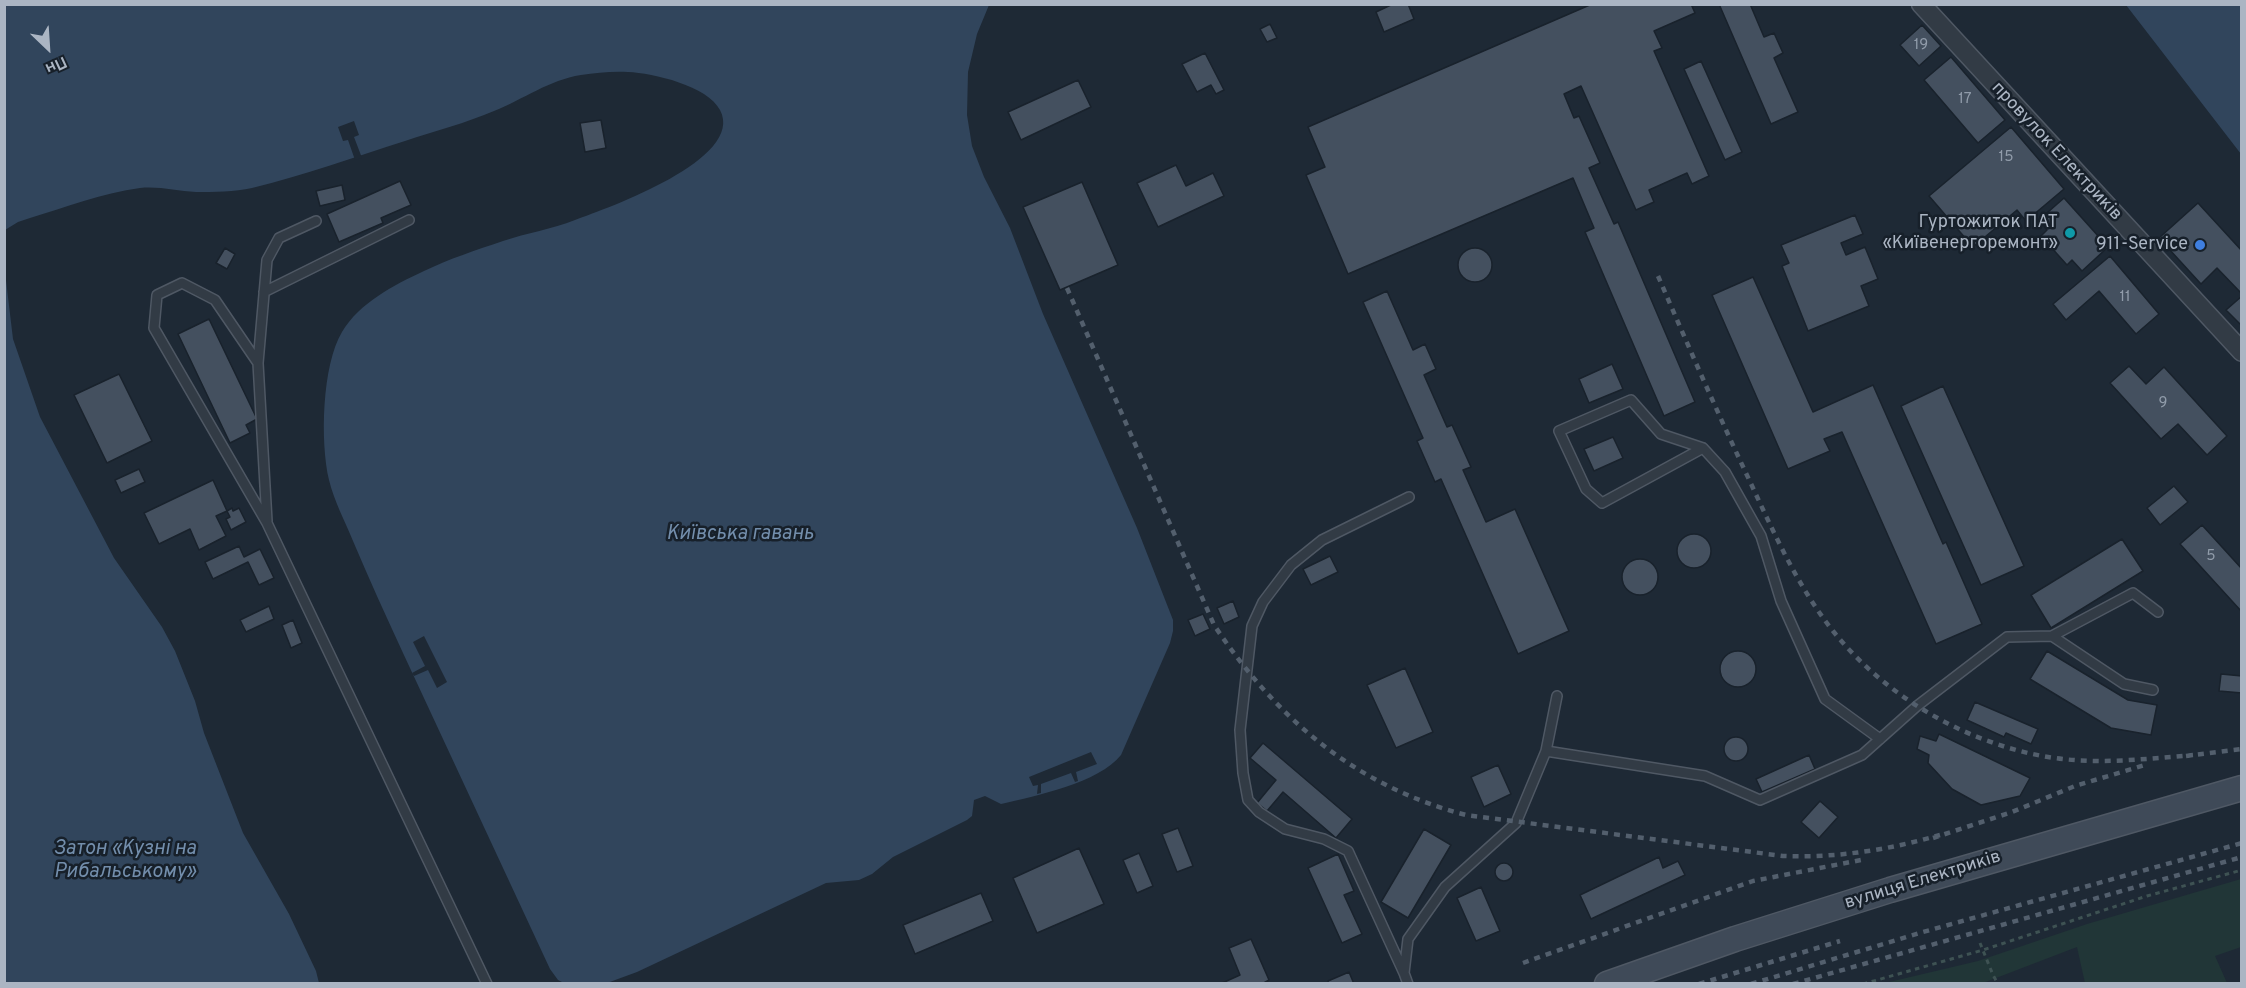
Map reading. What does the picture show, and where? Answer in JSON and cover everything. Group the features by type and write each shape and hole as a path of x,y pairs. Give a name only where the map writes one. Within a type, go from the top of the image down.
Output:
{"street":[{"name":"провулок Електриків","path":"1921,4 2241,352"},
{"name":"вулиця Електриків","path":"1608,984 1735,939 1890,890 2241,788"}],"lane":[{"path":"267,524 258,363 267,260 279,238 316,220"},
{"path":"264,292 409,220"},
{"path":"258,363 215,300 182,283 158,295 154,328 267,524 487,984"},
{"path":"1703,448 1602,503 1586,489 1559,431 1631,400 1660,434 1703,448 1725,472 1761,536 1780,602 1825,699 1880,739"},
{"path":"1408,984 1348,851 1324,839 1285,829 1259,812 1248,800 1243,773 1240,730 1252,626 1263,602 1291,566 1322,540 1409,497"},
{"path":"1546,751 1706,776 1760,800 1862,755 1917,706 2007,637 2052,636 2133,593 2158,612"},
{"path":"2052,636 2124,684 2152,690"},
{"path":"1404,973 1408,939 1444,887 1515,823 1546,751 1557,696"}],"path":[{"path":"1863,984 1983,950 2147,896 2241,870"},
{"path":"1980,943 1998,984"}],"green space":[{"path":"2241,879 2241,947 2215,956 2227,983 2085,983 2077,947 1983,983 1885,983 1978,961 2087,924"}],"water":[{"name":"Київська гавань","path":"5,5 989,5 977,34 968,72 967,115 972,146 984,177 1010,228 1043,314 1137,528 1173,620 1170,643 1121,755 1098,773 1066,787 1001,804 985,796 974,800 972,816 967,820 893,857 872,874 859,880 826,883 637,972 607,983 564,983 558,980 550,969 403,653 334,496 329,480 324,445 325,404 330,364 335,346 349,322 378,296 401,282 443,263 503,241 592,214 670,179 694,163 713,146 723,128 720,110 704,94 665,78 622,72 569,77 472,119 271,183 224,192 154,188 126,190 30,218 5,230"},
{"path":"2126,5 2241,5 2241,154"},
{"name":"Затон «Кузні на Рибальському»","path":"5,272 13,339 40,417 114,558 162,627 175,651 243,833 289,914 316,971 319,983 5,983"}],"pier":[{"path":"354,121 359,135 354,137 362,158 355,160 348,140 343,141 338,127"},
{"path":"424,636 447,682 437,688 428,670 414,676 412,673 425,666 413,642"},
{"path":"1091,752 1097,764 1076,772 1078,781 1075,782 1071,773 1041,784 1041,793 1037,794 1038,785 1033,786 1029,777"}],"building":[{"path":"1393,4 1408,4 1414,19 1384,32 1376,12"},
{"path":"1592,4 1691,4 1695,13 1654,31 1662,48 1654,51 1709,176 1692,184 1687,173 1649,190 1654,202 1636,210 1581,86 1564,94 1574,118 1579,116 1600,163 1589,168 1614,224 1618,222 1695,402 1664,416 1585,232 1594,228 1573,178 1348,274 1306,175 1325,167 1308,127"},
{"path":"1719,4 1750,4 1764,37 1774,33 1783,53 1774,58 1798,112 1771,124"},
{"path":"1270,24 1277,38 1267,42 1260,29"},
{"path":"1922,25 1941,46 1919,66 1900,45"},
{"path":"1205,53 1224,90 1216,94 1211,85 1197,92 1182,64"},
{"path":"1951,57 2005,120 1978,143 1924,80"},
{"path":"1701,61 1742,152 1725,160 1684,69"},
{"path":"1078,80 1091,107 1021,140 1008,112"},
{"path":"601,120 606,148 585,152 580,123"},
{"path":"2011,127 2064,189 2026,221 2017,210 1973,247 1929,196"},
{"path":"1176,165 1186,186 1213,173 1224,196 1158,227 1137,183"},
{"path":"400,181 411,205 381,218 383,223 339,242 327,214"},
{"path":"1082,182 1118,265 1060,290 1023,207"},
{"path":"342,185 345,200 320,206 316,191"},
{"name":"Гуртожиток ПАТ «Київенергоремонт»","path":"2064,198 2108,247 2082,271 2072,260 2067,265 2041,236 2047,230 2039,220"},
{"name":"911-Service","path":"2198,203 2242,251 2242,294 2217,268 2201,284 2159,238"},
{"path":"1855,215 1863,234 1841,243 1846,255 1865,247 1878,279 1861,286 1869,306 1808,331 1782,266 1789,263 1781,245"},
{"path":"225,248 235,254 227,269 216,263"},
{"path":"1475,248 1487,253 1492,265 1487,277 1475,282 1463,277 1458,265 1463,253"},
{"path":"2110,256 2159,314 2136,334 2099,291 2066,320 2053,304"},
{"path":"1753,277 1813,412 1873,385 1943,544 1946,542 1982,624 1936,644 1842,432 1824,439 1830,451 1788,469 1712,295"},
{"path":"1387,291 1413,350 1425,344 1436,369 1424,375 1447,427 1452,425 1471,467 1463,470 1486,522 1515,509 1569,631 1518,654 1441,479 1435,482 1417,441 1423,438 1363,302"},
{"path":"2242,296 2242,326 2226,310"},
{"path":"209,319 257,419 246,425 250,433 230,443 178,334"},
{"path":"1612,364 1623,389 1589,403 1579,379"},
{"path":"2129,366 2146,384 2164,367 2227,436 2207,455 2178,424 2161,439 2110,383"},
{"path":"119,374 152,441 107,463 74,395"},
{"path":"1943,386 2024,566 1981,585 1901,406"},
{"path":"1613,437 1623,458 1594,471 1584,449"},
{"path":"139,469 145,482 121,493 115,480"},
{"path":"213,480 227,511 216,516 226,536 199,550 190,529 159,544 144,513"},
{"path":"2174,486 2188,502 2160,525 2147,508"},
{"path":"232,508 233,511 239,508 246,522 231,530 226,519 230,517 227,511"},
{"path":"2202,525 2242,569 2242,612 2180,544"},
{"path":"1694,534 1706,539 1711,551 1706,563 1694,568 1682,563 1677,551 1682,539"},
{"path":"2122,539 2143,571 2051,628 2031,595"},
{"path":"239,546 244,557 260,549 274,578 259,585 248,562 213,579 205,562"},
{"path":"1330,556 1338,572 1311,585 1303,569"},
{"path":"1640,559 1653,564 1658,577 1653,590 1640,595 1627,590 1622,577 1627,564"},
{"path":"1233,601 1239,617 1224,624 1217,608"},
{"path":"269,606 274,619 246,632 240,620"},
{"path":"1203,614 1210,629 1195,636 1188,620"},
{"path":"293,620 302,643 291,648 282,625"},
{"path":"1738,651 1750,657 1756,669 1750,681 1738,687 1726,681 1720,669 1726,657"},
{"path":"2047,651 2128,700 2157,705 2151,735 2111,728 2030,679"},
{"path":"1405,668 1433,732 1396,748 1367,685"},
{"path":"2221,674 2242,676 2242,693 2219,691"},
{"path":"1975,702 2038,729 2031,744 2006,733 2004,737 1967,720"},
{"path":"1939,734 2030,778 2020,796 1981,805 1952,789 1928,763 1929,755 1917,749 1920,736 1936,741"},
{"path":"1736,737 1745,740 1748,749 1745,758 1736,761 1727,758 1724,749 1727,740"},
{"path":"1263,743 1352,819 1336,838 1283,792 1267,811 1257,803 1276,780 1250,758"},
{"path":"1809,755 1815,769 1762,792 1756,779"},
{"path":"1498,765 1511,794 1484,807 1471,777"},
{"path":"1820,801 1838,817 1819,838 1801,822"},
{"path":"1178,828 1193,866 1177,872 1162,834"},
{"path":"1424,829 1451,845 1408,918 1381,902"},
{"path":"1079,848 1104,904 1037,933 1013,878"},
{"path":"1139,853 1153,886 1137,893 1123,860"},
{"path":"1338,854 1354,891 1344,895 1362,934 1342,943 1308,868"},
{"path":"1659,857 1663,868 1678,861 1685,875 1591,919 1580,895"},
{"path":"1504,863 1510,866 1513,872 1510,878 1504,881 1498,878 1495,872 1498,866"},
{"path":"1481,887 1500,931 1476,941 1457,898"},
{"path":"981,893 993,921 915,954 903,925"},
{"path":"1251,939 1269,980 1262,984 1220,984 1240,975 1229,948"},
{"path":"1349,972 1354,984 1329,984 1328,981"}],"railway":[{"path":"1658,276 1734,447 1795,574 1833,631 1877,676 1902,696 1957,728 1987,741 2017,750 2048,757 2084,761 2120,761 2193,755"},
{"path":"1067,288 1214,625 1238,659 1292,719 1354,767 1426,802 1466,815 1783,856 1823,856 1862,852 1940,835"},
{"path":"2186,756 2242,749"},
{"path":"1933,838 2012,812 2075,786 2145,765"},
{"path":"1751,984 1923,932 2242,843"},
{"path":"1793,984 2242,857"},
{"path":"1523,963 1753,881 1861,860"},
{"path":"1699,984 1840,941"}],"place":[{"name":"Гуртожиток ПАТ «Київенергоремонт»","path":"2070,233"},
{"name":"911-Service","path":"2200,245"}]}
